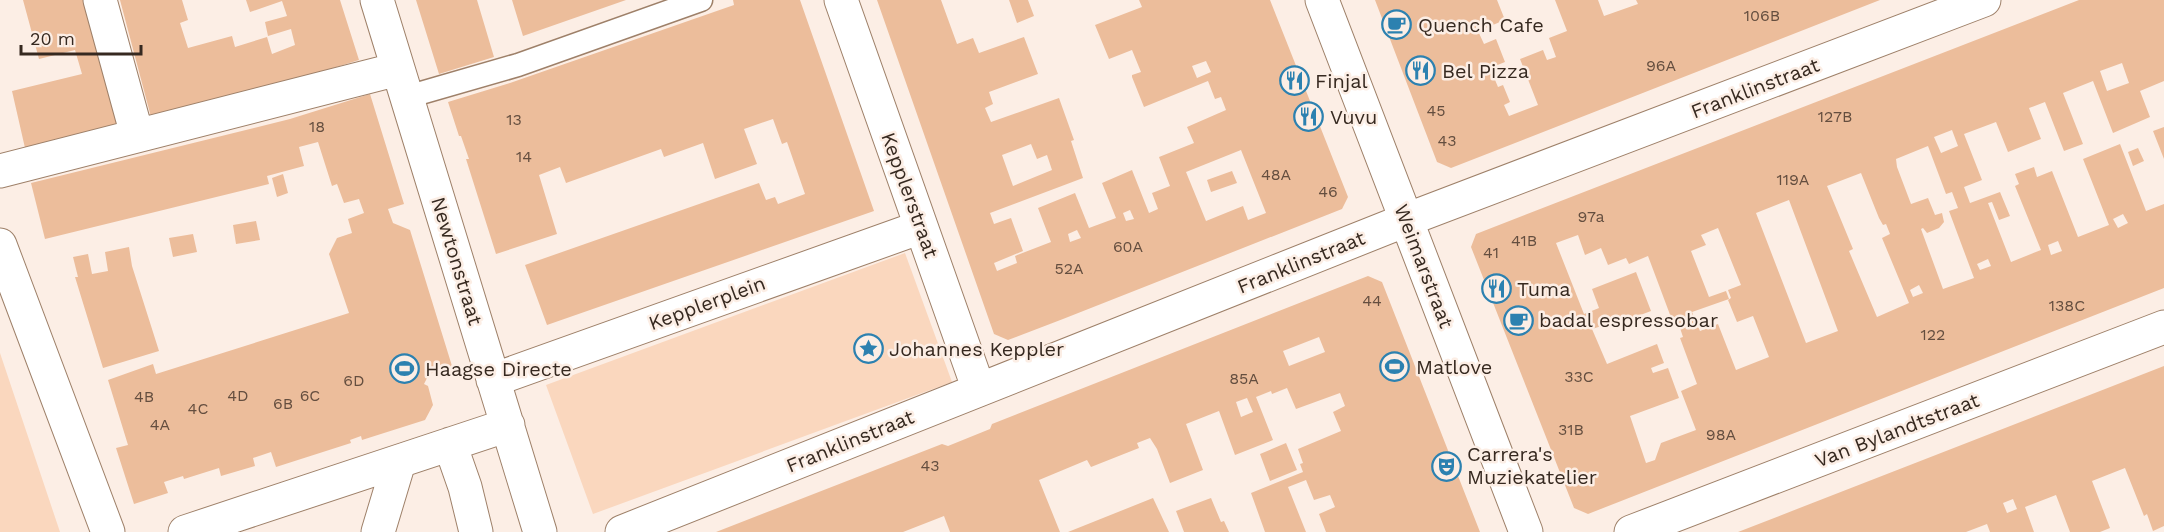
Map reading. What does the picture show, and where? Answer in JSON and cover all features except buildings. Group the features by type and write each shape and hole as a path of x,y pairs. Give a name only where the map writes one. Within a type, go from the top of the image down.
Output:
{"street":[{"path":"100,0 137,135"},
{"name":"Newtonstraat","path":"377,0 540,532"},
{"name":"Kepplerstraat","path":"841,0 979,390"},
{"name":"Weimarstraat","path":"1322,0 1526,532"},
{"name":"Franklinstraat","path":"622,532 1935,9 1984,0"},
{"path":"0,171 137,135 403,83"},
{"name":"Kepplerplein","path":"494,380 921,227"},
{"path":"0,245 108,532"},
{"name":"Van Bylandtstraat","path":"1631,532 2164,327"},
{"path":"185,532 508,425"},
{"path":"450,444 465,487 476,532"},
{"path":"378,532 399,462"}],"lane":[{"path":"403,83 518,65 701,0"}],"shaded area":[{"path":"905,253 952,382 593,514 546,385"},
{"path":"0,353 60,532 0,532"}],"place":[{"name":"Quench Cafe","path":"1397,25"},
{"name":"Bel Pizza","path":"1421,71"},
{"name":"Finjal","path":"1294,81"},
{"name":"Vuvu","path":"1309,117"},
{"name":"Tuma","path":"1496,289"},
{"name":"badal espressobar","path":"1518,320"},
{"name":"Johannes Keppler","path":"868,349"},
{"name":"Matlove","path":"1395,367"},
{"name":"Haagse Directe","path":"404,369"},
{"name":"Carrera's Muziekatelier","path":"1446,466"}]}
